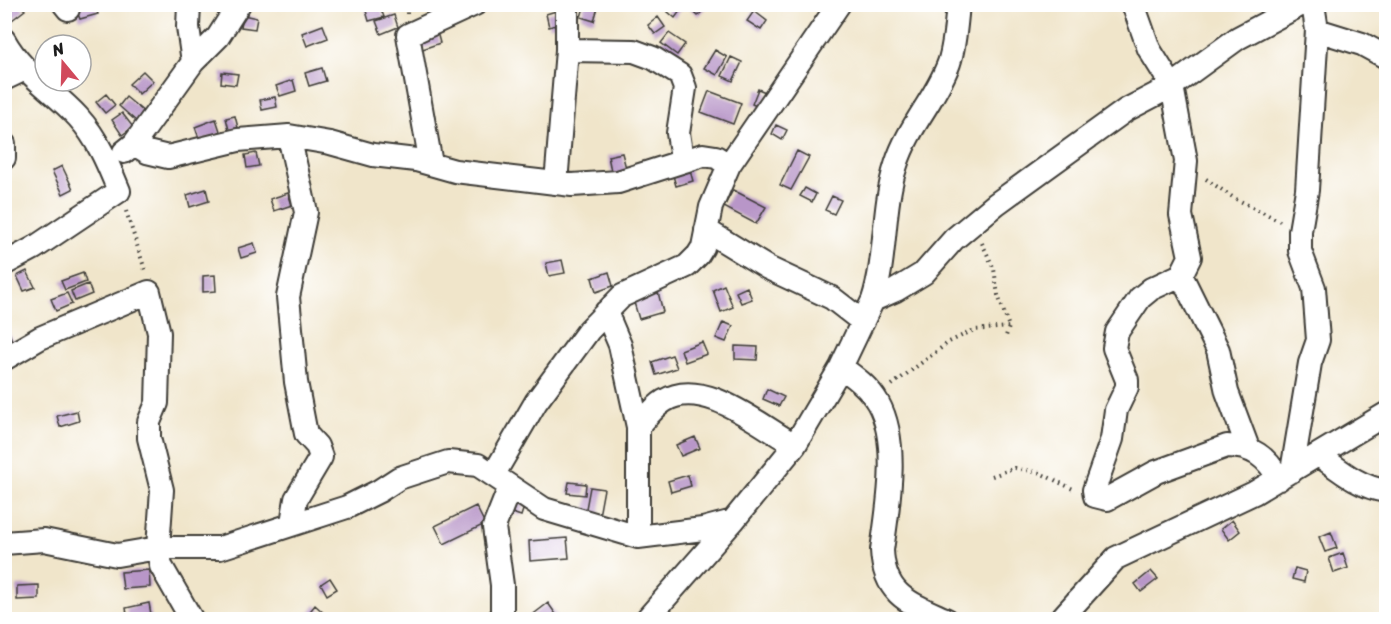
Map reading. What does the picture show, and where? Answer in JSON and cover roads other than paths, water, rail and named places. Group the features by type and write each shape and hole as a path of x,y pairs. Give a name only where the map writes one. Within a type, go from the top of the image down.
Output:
{"street":[{"path":"189,4 188,27 193,62"},
{"path":"108,164 134,144 193,62 218,37 239,4"},
{"path":"431,164 408,35 475,4"},
{"path":"556,183 567,50 567,4"},
{"path":"502,620 502,585 494,527 509,444 550,380 606,312 631,291 693,261 703,247 711,207 729,165 839,4"},
{"path":"646,620 665,595 733,521 795,445 841,367 877,288 886,214 895,167 908,133 949,62 958,4"},
{"path":"1134,4 1149,49 1172,86 1186,161 1181,215 1190,257 1181,275 1169,279 1140,298 1117,332 1114,348 1127,380 1127,387 1116,410 1112,439 1094,490 1095,496 1107,499 1156,472 1227,446 1248,448 1268,460 1285,475"},
{"path":"1285,475 1310,363 1318,340 1314,288 1300,251 1300,231 1307,190 1317,30 1313,4"},
{"path":"873,300 887,295 924,273 954,239 1025,181 1083,143 1126,110 1172,86 1238,38 1291,8"},
{"path":"1317,30 1362,44 1386,57"},
{"path":"4,39 15,74 78,117 99,146 119,191 34,248 4,264"},
{"path":"567,50 634,51 653,58 680,75 685,88 678,133 682,159"},
{"path":"134,144 147,152 168,157 238,140 289,136 330,143 373,156 405,158 492,177 572,185 604,185 635,178 682,159 709,155 729,165"},
{"path":"289,136 306,212 288,297 289,312 303,424 309,440 317,447 321,457 296,499 292,523"},
{"path":"4,144 4,158"},
{"path":"706,230 768,268 832,298 863,322"},
{"path":"1181,275 1218,350 1227,392 1248,448"},
{"path":"4,359 50,334 149,292 159,333 157,403 149,422 149,438 162,490 158,548 164,572 192,620"},
{"path":"606,312 620,345 638,427 638,537"},
{"path":"841,367 873,396 886,425 890,462 882,550 886,574 896,593 947,620"},
{"path":"638,427 663,401 685,393 698,394 738,411 795,445"},
{"path":"1060,620 1116,558 1235,503 1386,414"},
{"path":"1319,454 1354,482 1371,489 1386,491"},
{"path":"4,543 50,541 117,555 158,548 220,548 354,503 399,477 430,466 464,462 478,465 544,509 638,537 703,529 733,521"}]}
